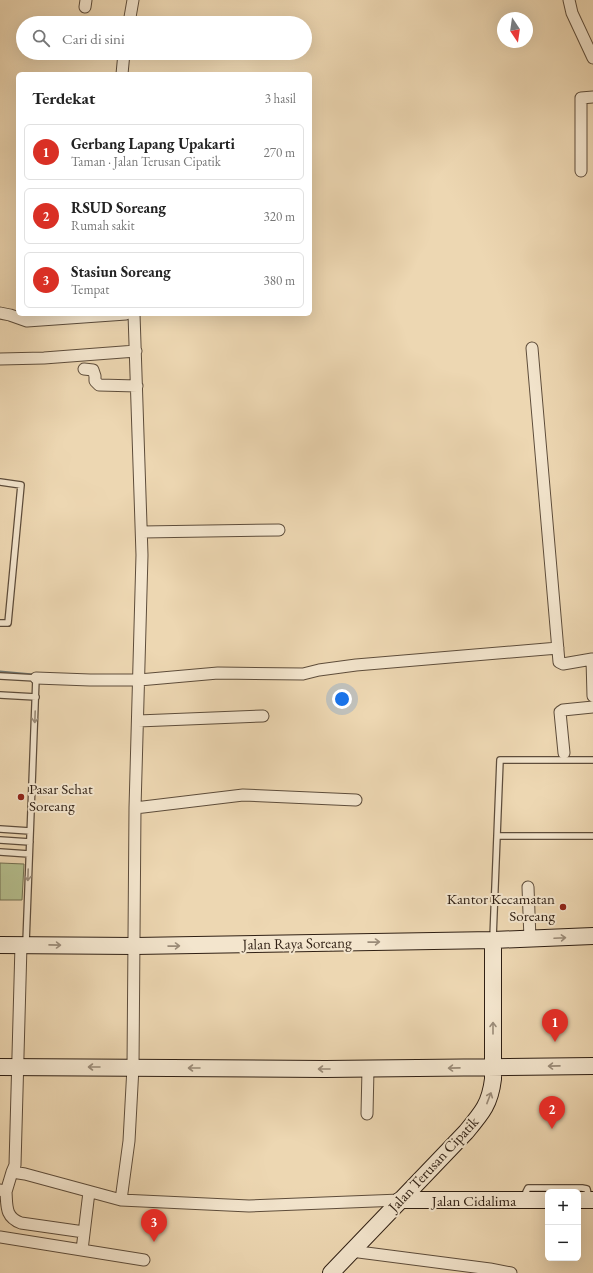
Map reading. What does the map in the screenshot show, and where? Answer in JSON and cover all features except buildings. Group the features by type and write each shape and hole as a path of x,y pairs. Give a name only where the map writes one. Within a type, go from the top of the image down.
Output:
{"main road":[{"name":"Jalan Raya Soreang","path":"0,946 135,946 493,940 593,936"},
{"name":"Jalan Terusan Cipatik","path":"331,1273 478,1118 492,1094 493,940"},
{"path":"0,1067 368,1069 593,1066"},
{"name":"Jalan Cidalima","path":"400,1200 545,1200"}],"street":[{"path":"130,16 133,0"},
{"path":"569,0 572,13 593,58"},
{"path":"122,72 123,60"},
{"path":"581,171 581,98 593,97"},
{"path":"0,313 27,321 98,316"},
{"path":"121,1200 129,1141 133,1067 135,808 142,555 134,316"},
{"path":"532,348 560,664 592,659 593,696"},
{"path":"0,359 44,358 136,351"},
{"path":"84,369 93,370 95,381 99,385 137,386"},
{"path":"142,532 279,530"},
{"path":"36,678 139,680 218,673 303,674 319,670 356,665 558,648"},
{"path":"564,753 560,712 563,710 593,708"},
{"path":"138,722 263,716"},
{"path":"135,808 243,795 356,800"},
{"path":"528,887 530,939"},
{"path":"24,945 17,1068 15,1164 3,1191 7,1210 14,1220 21,1223 84,1232"},
{"path":"367,1114 368,1069"},
{"path":"12,1172 25,1174 121,1200 249,1206 400,1200"},
{"path":"82,1250 89,1192"},
{"path":"0,1237 144,1260"},
{"path":"351,1251 511,1273"}],"lane":[{"path":"0,482 21,485 8,623 0,623"},
{"path":"0,676 36,678 30,842 24,945"},
{"path":"0,695 36,697"},
{"path":"493,940 500,760 593,760"},
{"path":"0,829 30,831"},
{"path":"497,836 593,836"},
{"path":"0,840 30,842"},
{"path":"0,852 29,854"},
{"path":"525,1200 528,1188 544,1187 587,1189 587,1200"}],"green space":[{"path":"0,863 24,864 22,900 0,900"}],"waterway":[{"path":"0,672 33,675"}],"place":[{"name":"Pasar Sehat Soreang","path":"21,797"},
{"name":"Kantor Kecamatan Soreang","path":"563,907"},
{"name":"Gerbang Lapang Upakarti","path":"555,1042"},
{"name":"RSUD Soreang","path":"552,1129"},
{"name":"Stasiun Soreang","path":"154,1242"}]}
